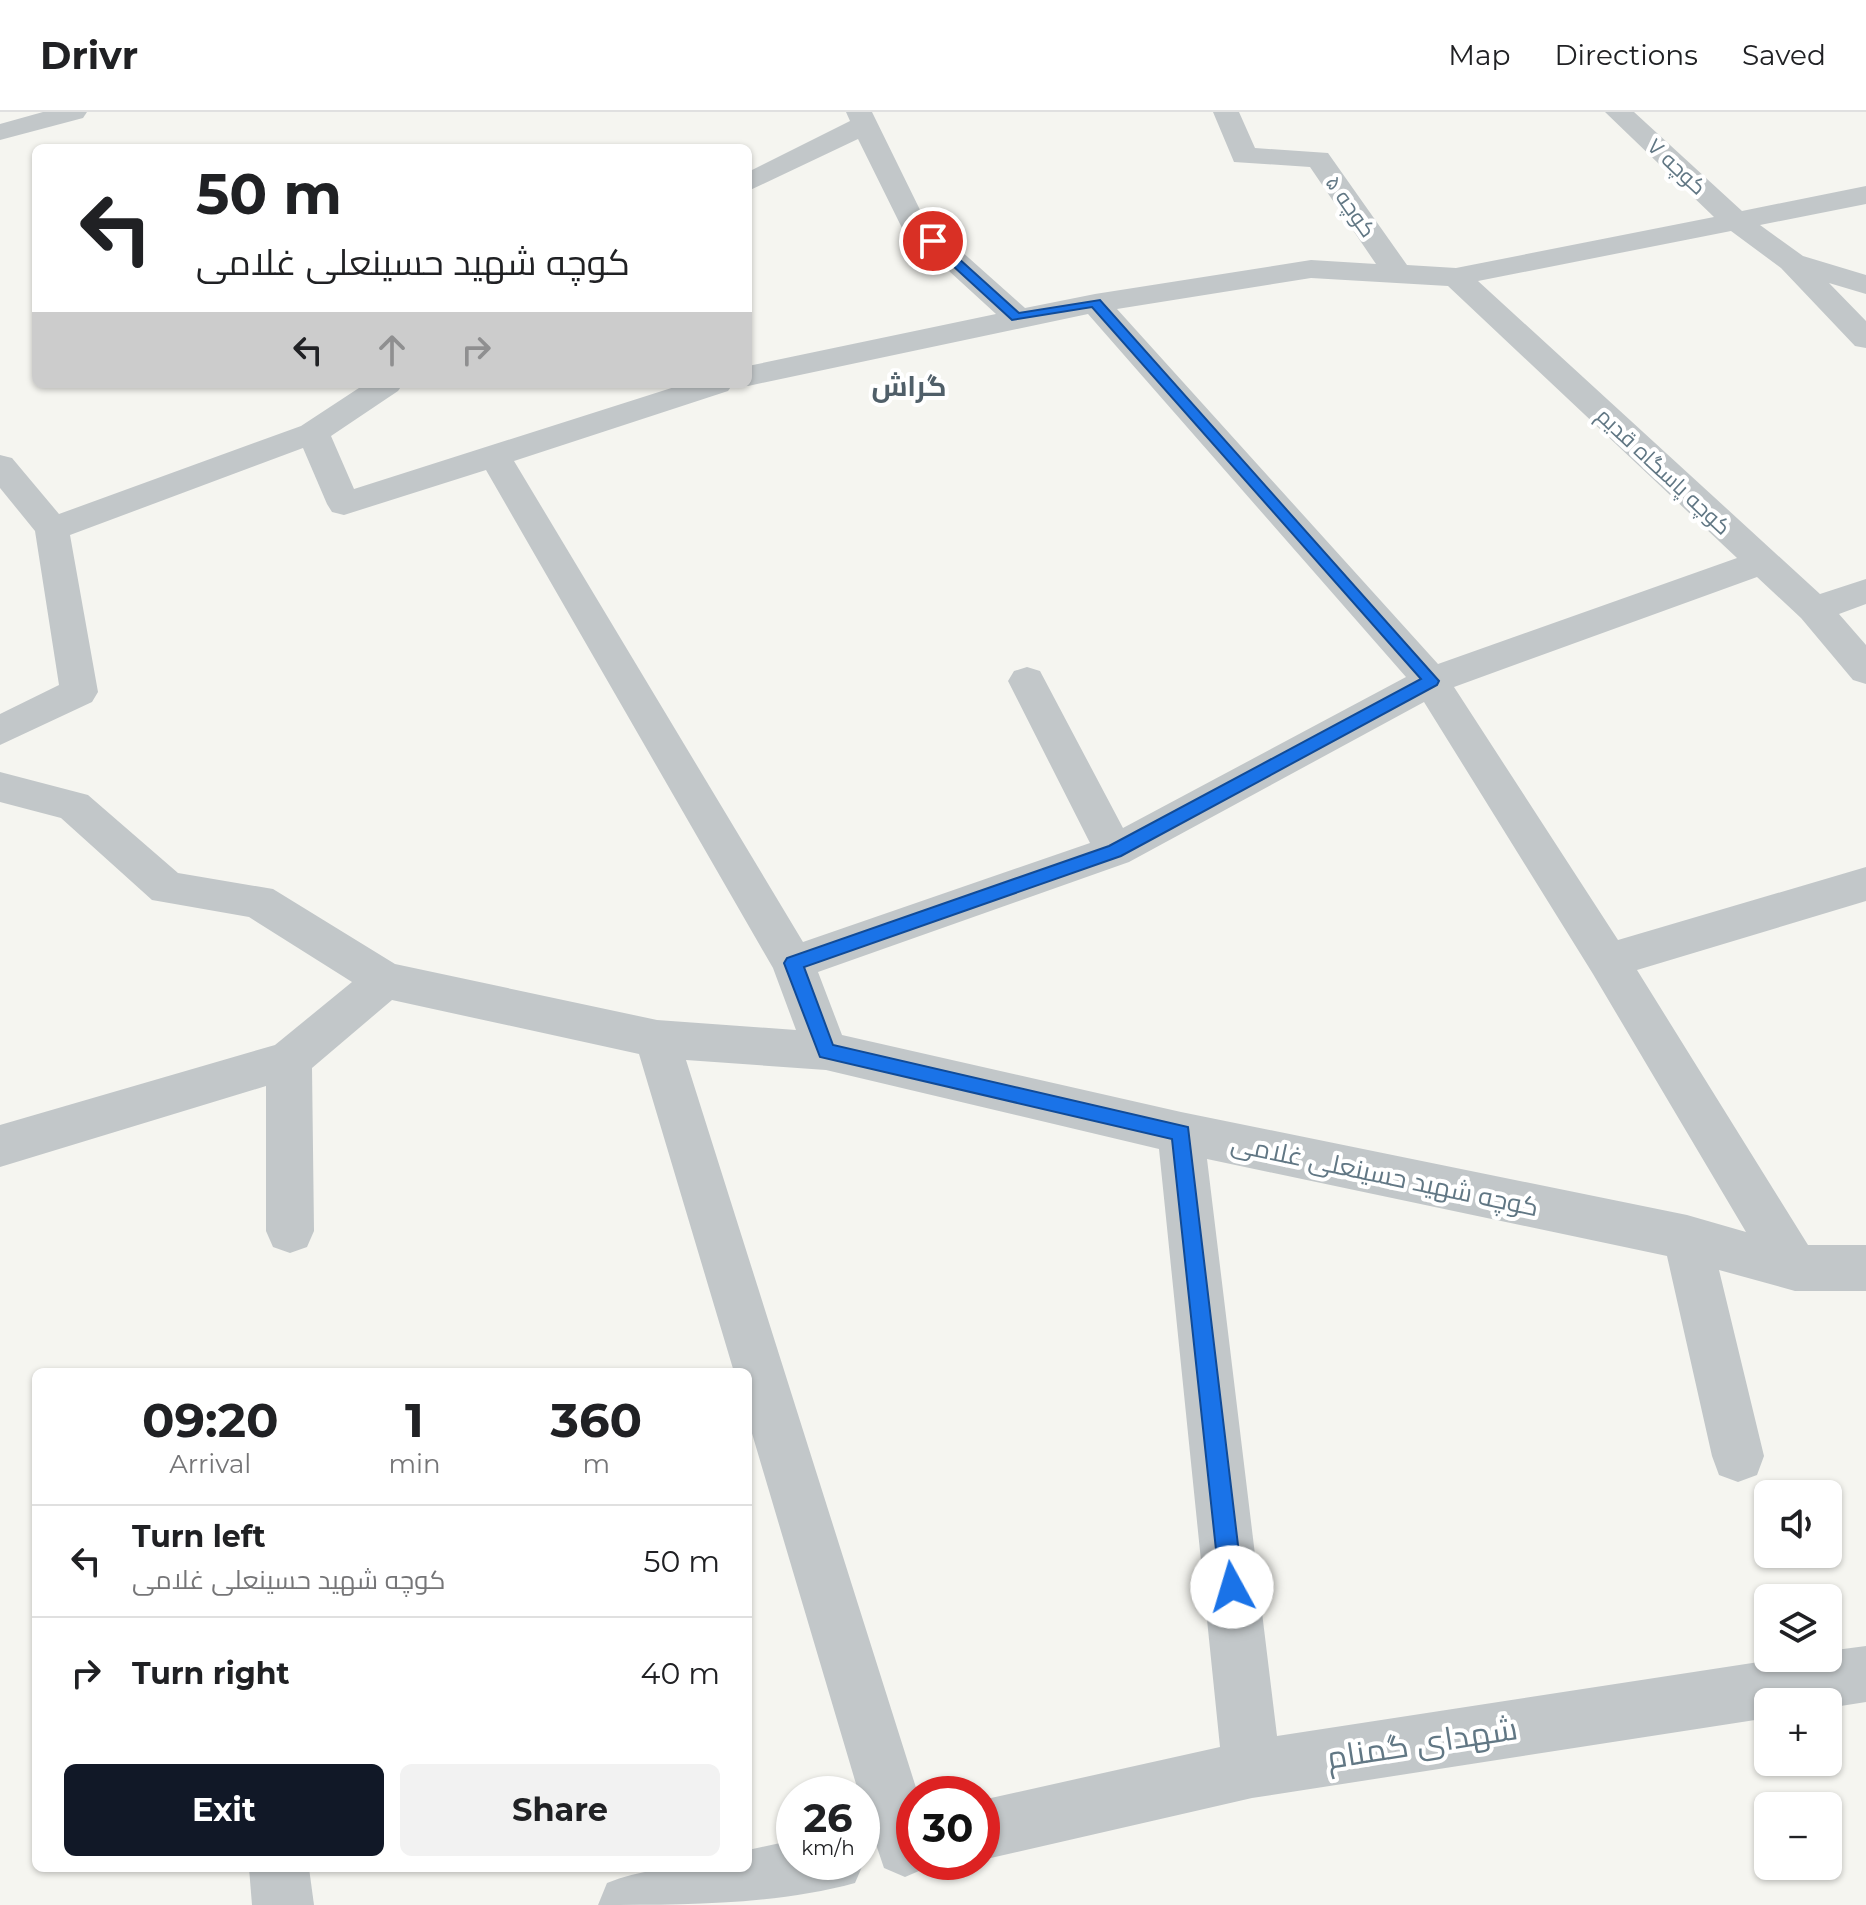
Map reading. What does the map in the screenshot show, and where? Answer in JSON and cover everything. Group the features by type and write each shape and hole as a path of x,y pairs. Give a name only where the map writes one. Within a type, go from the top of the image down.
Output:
{"street":[{"path":"0,132 74,112"},
{"name":"کوچه ۵","path":"1226,112 1244,156 1318,159 1398,274"},
{"name":"کوچه ۷","path":"1618,112 1736,221 1792,262"},
{"path":"752,181 862,119 912,222 1017,317"},
{"path":"752,375 1095,303 1311,269 1456,277 1866,195"},
{"path":"1792,262 1866,285"},
{"path":"1792,262 1866,339"},
{"name":"کوچه پاسگاه قدیم","path":"1456,277 1814,609 1866,670"},
{"path":"1095,303 1431,681 1608,961 1795,1268"},
{"path":"52,529 313,433 381,388"},
{"path":"313,433 344,504 705,388"},
{"path":"495,456 793,963 826,1051"},
{"path":"0,466 52,529 79,692 0,731"},
{"path":"793,963 1115,851 1431,681 1762,562"},
{"path":"1814,609 1866,591"},
{"path":"1027,681 1115,851"},
{"name":"کوچه شهید حسینعلی غلامی","path":"0,787 74,806 167,888 258,901 385,980 657,1039 826,1051 1181,1133 1687,1238 1795,1268 1866,1268"},
{"path":"1608,961 1866,884"},
{"path":"0,1146 289,1060 385,980"},
{"path":"657,1039 894,1849"},
{"path":"289,1060 290,1231"},
{"path":"1181,1133 1252,1769"},
{"path":"1687,1238 1738,1456"},
{"name":"شهدای گمنام","path":"1000,1826 1252,1769 1866,1674"},
{"path":"279,1872 283,1905"},
{"path":"629,1905 776,1874"}],"district":[{"name":"گراش","path":"909,386"}],"route":[{"path":"933,241 1017,317 1095,303 1431,681 1115,851 793,963 826,1051 1181,1133 1232,1587"}]}
